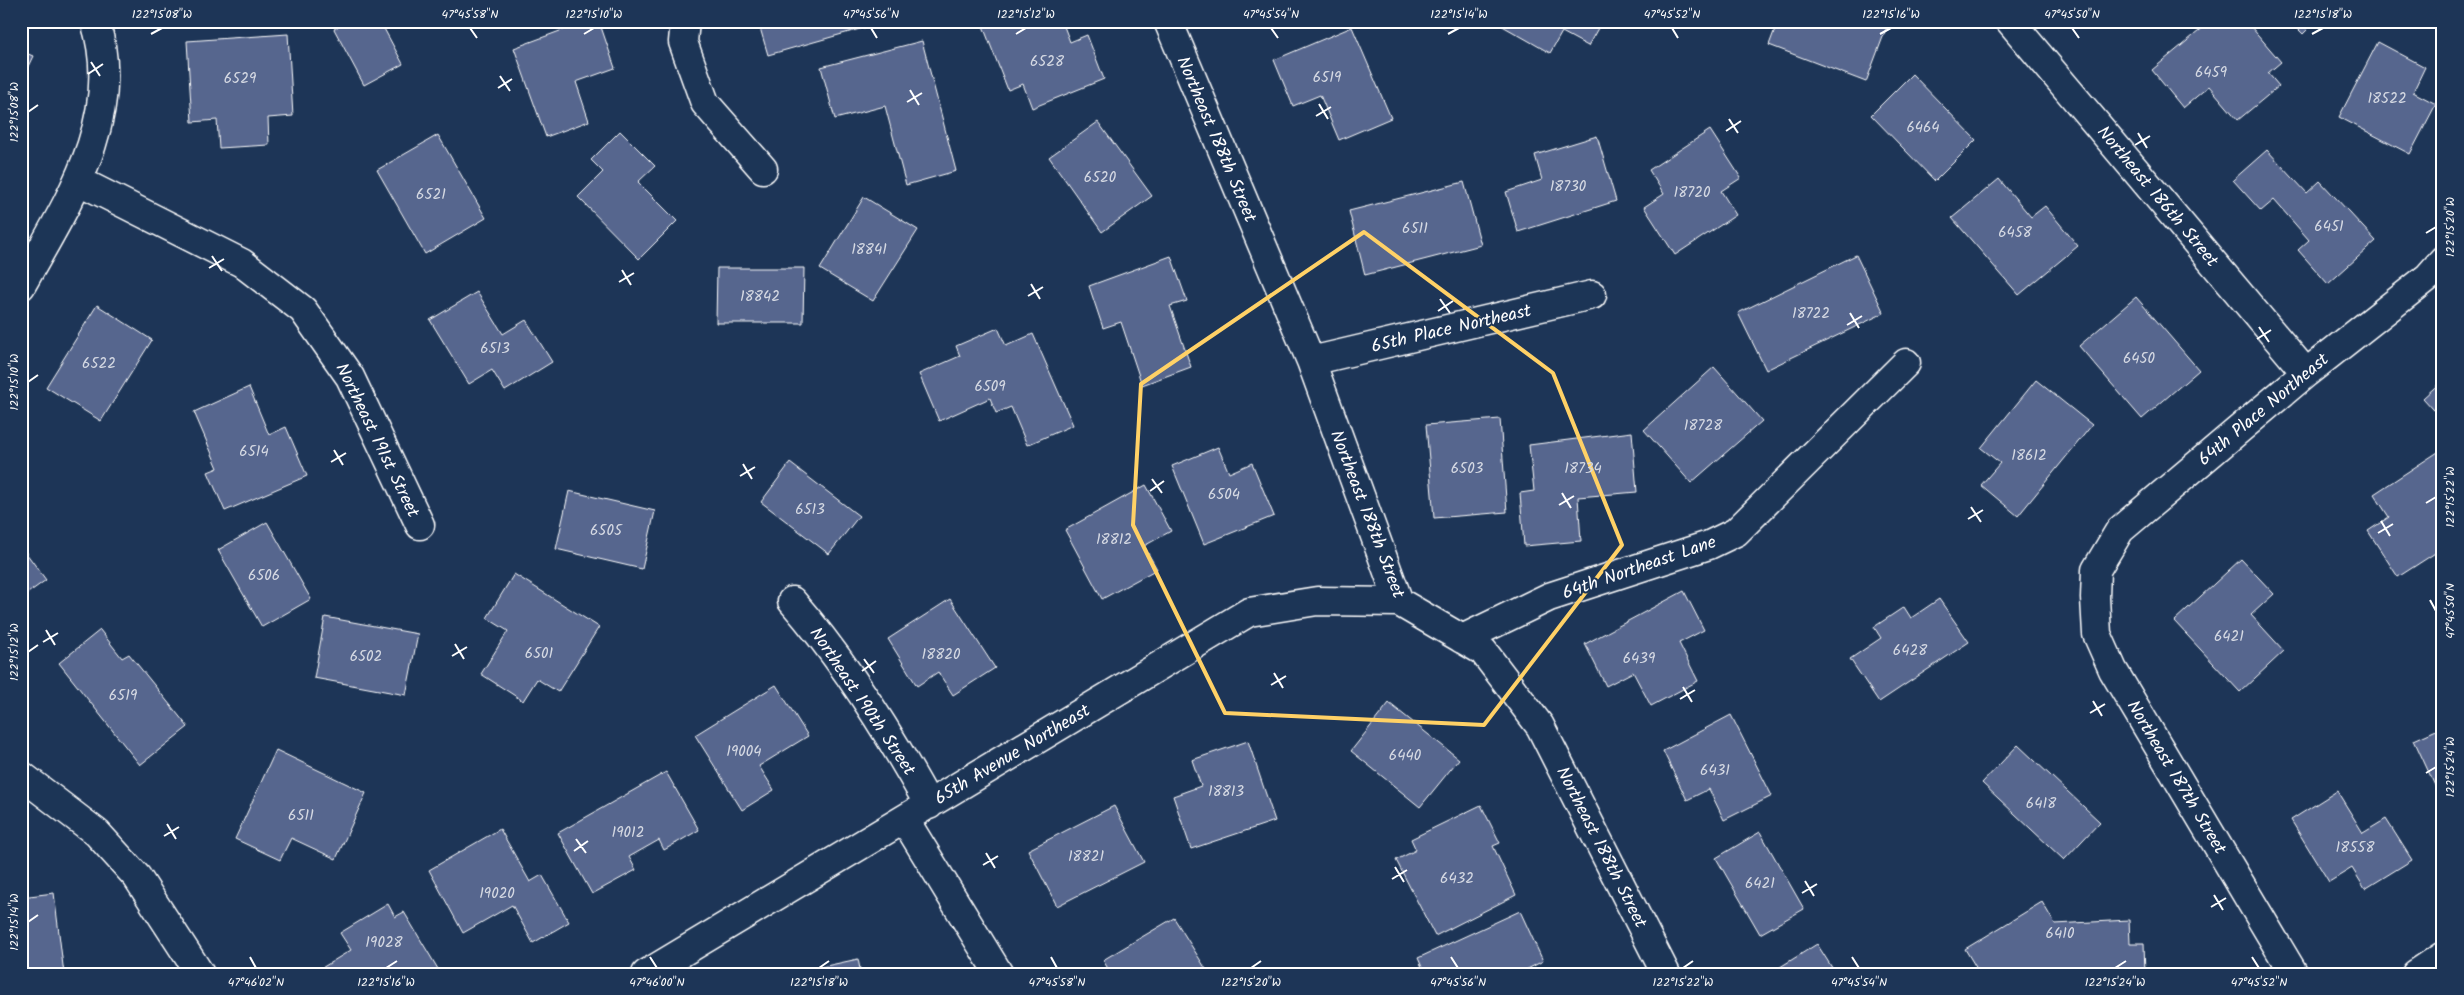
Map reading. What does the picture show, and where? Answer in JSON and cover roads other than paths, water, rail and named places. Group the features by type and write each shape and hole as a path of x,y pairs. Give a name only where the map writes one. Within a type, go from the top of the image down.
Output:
{"street":[{"path":"21,286 79,181 92,144 103,103 104,71 101,40 95,21"},
{"path":"685,21 684,42 706,103 764,169"},
{"name":"Northeast 188th Street","path":"1168,21 1311,361 1399,602 1483,652 1540,726 1666,974"},
{"name":"Northeast 186th Street","path":"2010,21 2306,373"},
{"name":"Northeast 191st Street","path":"79,181 242,263 304,310 350,377 420,525"},
{"name":"64th Place Northeast","path":"2096,570 2120,530 2306,373 2428,277 2443,260"},
{"name":"65th Place Northeast","path":"1311,361 1592,295"},
{"name":"64th Northeast Lane","path":"1462,639 1549,597 1709,546 1736,532 1906,364"},
{"name":"Northeast 187th Street","path":"2096,570 2097,634 2112,670 2294,974"},
{"name":"Northeast 190th Street","path":"792,601 822,635 902,756 929,805"},
{"name":"65th Avenue Northeast","path":"646,974 906,820 1249,612 1317,601 1399,602"},
{"path":"21,774 97,833 137,877 200,974"},
{"path":"906,820 999,974"},
{"path":"2416,974 2443,956"}]}
